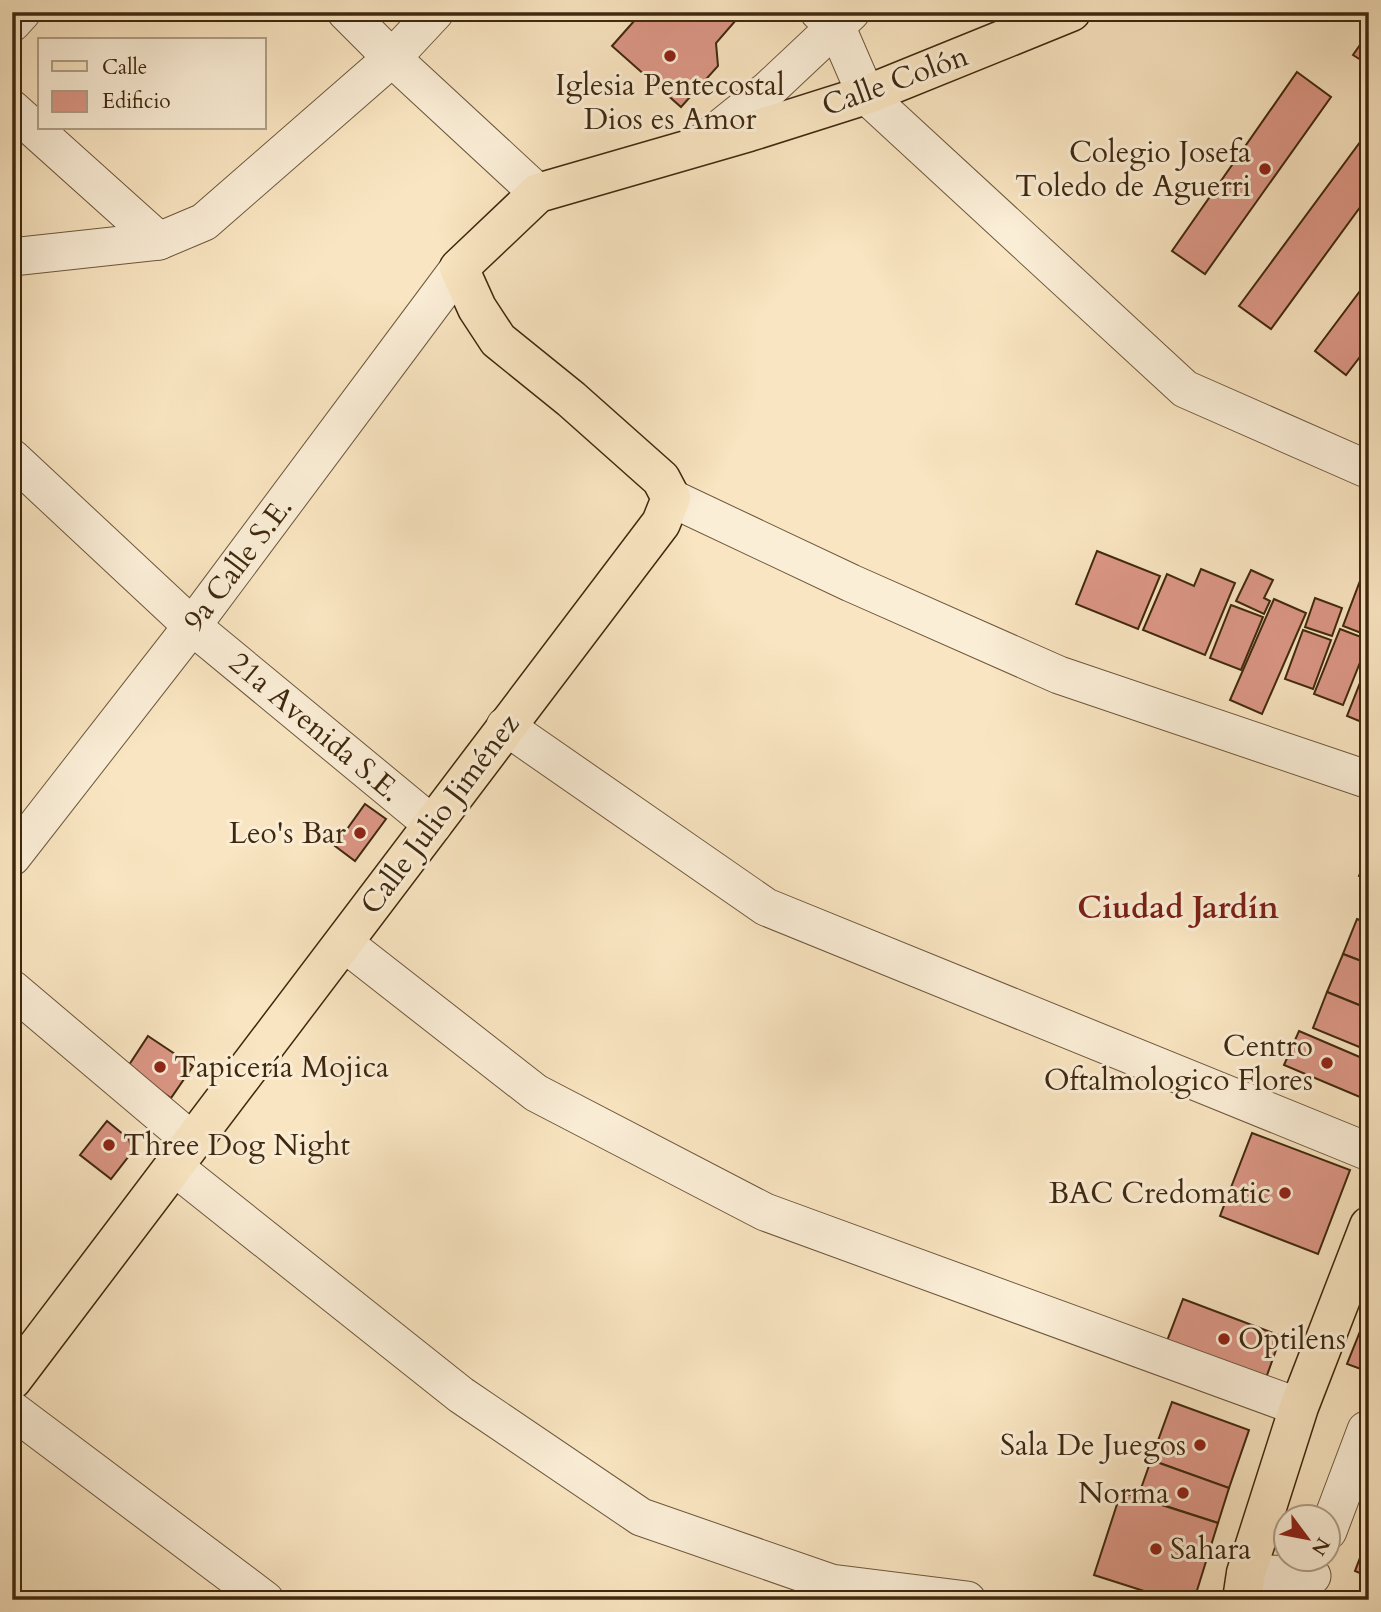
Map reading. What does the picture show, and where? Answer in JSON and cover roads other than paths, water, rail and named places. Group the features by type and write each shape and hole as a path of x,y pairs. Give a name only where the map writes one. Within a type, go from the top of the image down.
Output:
{"main road":[{"name":"Calle Colón","path":"458,268 538,193 866,95 1072,12"},
{"path":"458,268 477,308 498,340 571,399 661,479 671,498"},
{"name":"Calle Julio Jiménez","path":"12,1380 660,523 671,498"},
{"path":"1244,1586 1299,1407 1364,1250"}],"street":[{"path":"12,23 22,12"},
{"path":"346,12 538,193"},
{"path":"12,257 159,241 204,222 392,58 435,12"},
{"path":"697,147 768,90 836,18 866,95 1185,389 1369,470"},
{"path":"12,109 159,241"},
{"name":"9a Calle S.E.","path":"12,857 192,626 458,268"},
{"name":"21a Avenida S.E.","path":"12,458 192,626 433,825"},
{"path":"671,498 850,583 1059,675 1369,780"},
{"path":"505,726 766,907 1369,1152"},
{"path":"344,943 536,1093 765,1212 1299,1407"},
{"path":"12,989 182,1153 461,1395 641,1517 831,1583 967,1600"},
{"path":"12,1410 265,1600"},
{"path":"1338,1504 1366,1430"},
{"path":"1244,1586 1314,1578"}],"place":[{"name":"Iglesia Pentecostal Dios es Amor","path":"670,56"},
{"name":"Colegio Josefa Toledo de Aguerri","path":"1265,169"},
{"name":"Leo's Bar","path":"360,833"},
{"name":"Centro Oftalmologico Flores","path":"1327,1063"},
{"name":"Tapicería Mojica","path":"160,1067"},
{"name":"Three Dog Night","path":"109,1145"},
{"name":"BAC Credomatic","path":"1285,1193"},
{"name":"Optilens","path":"1224,1339"},
{"name":"Sala De Juegos","path":"1200,1445"},
{"name":"Norma","path":"1183,1493"},
{"name":"Sahara","path":"1156,1549"}],"district":[{"name":"Ciudad Jardín","path":"1178,908"}]}
